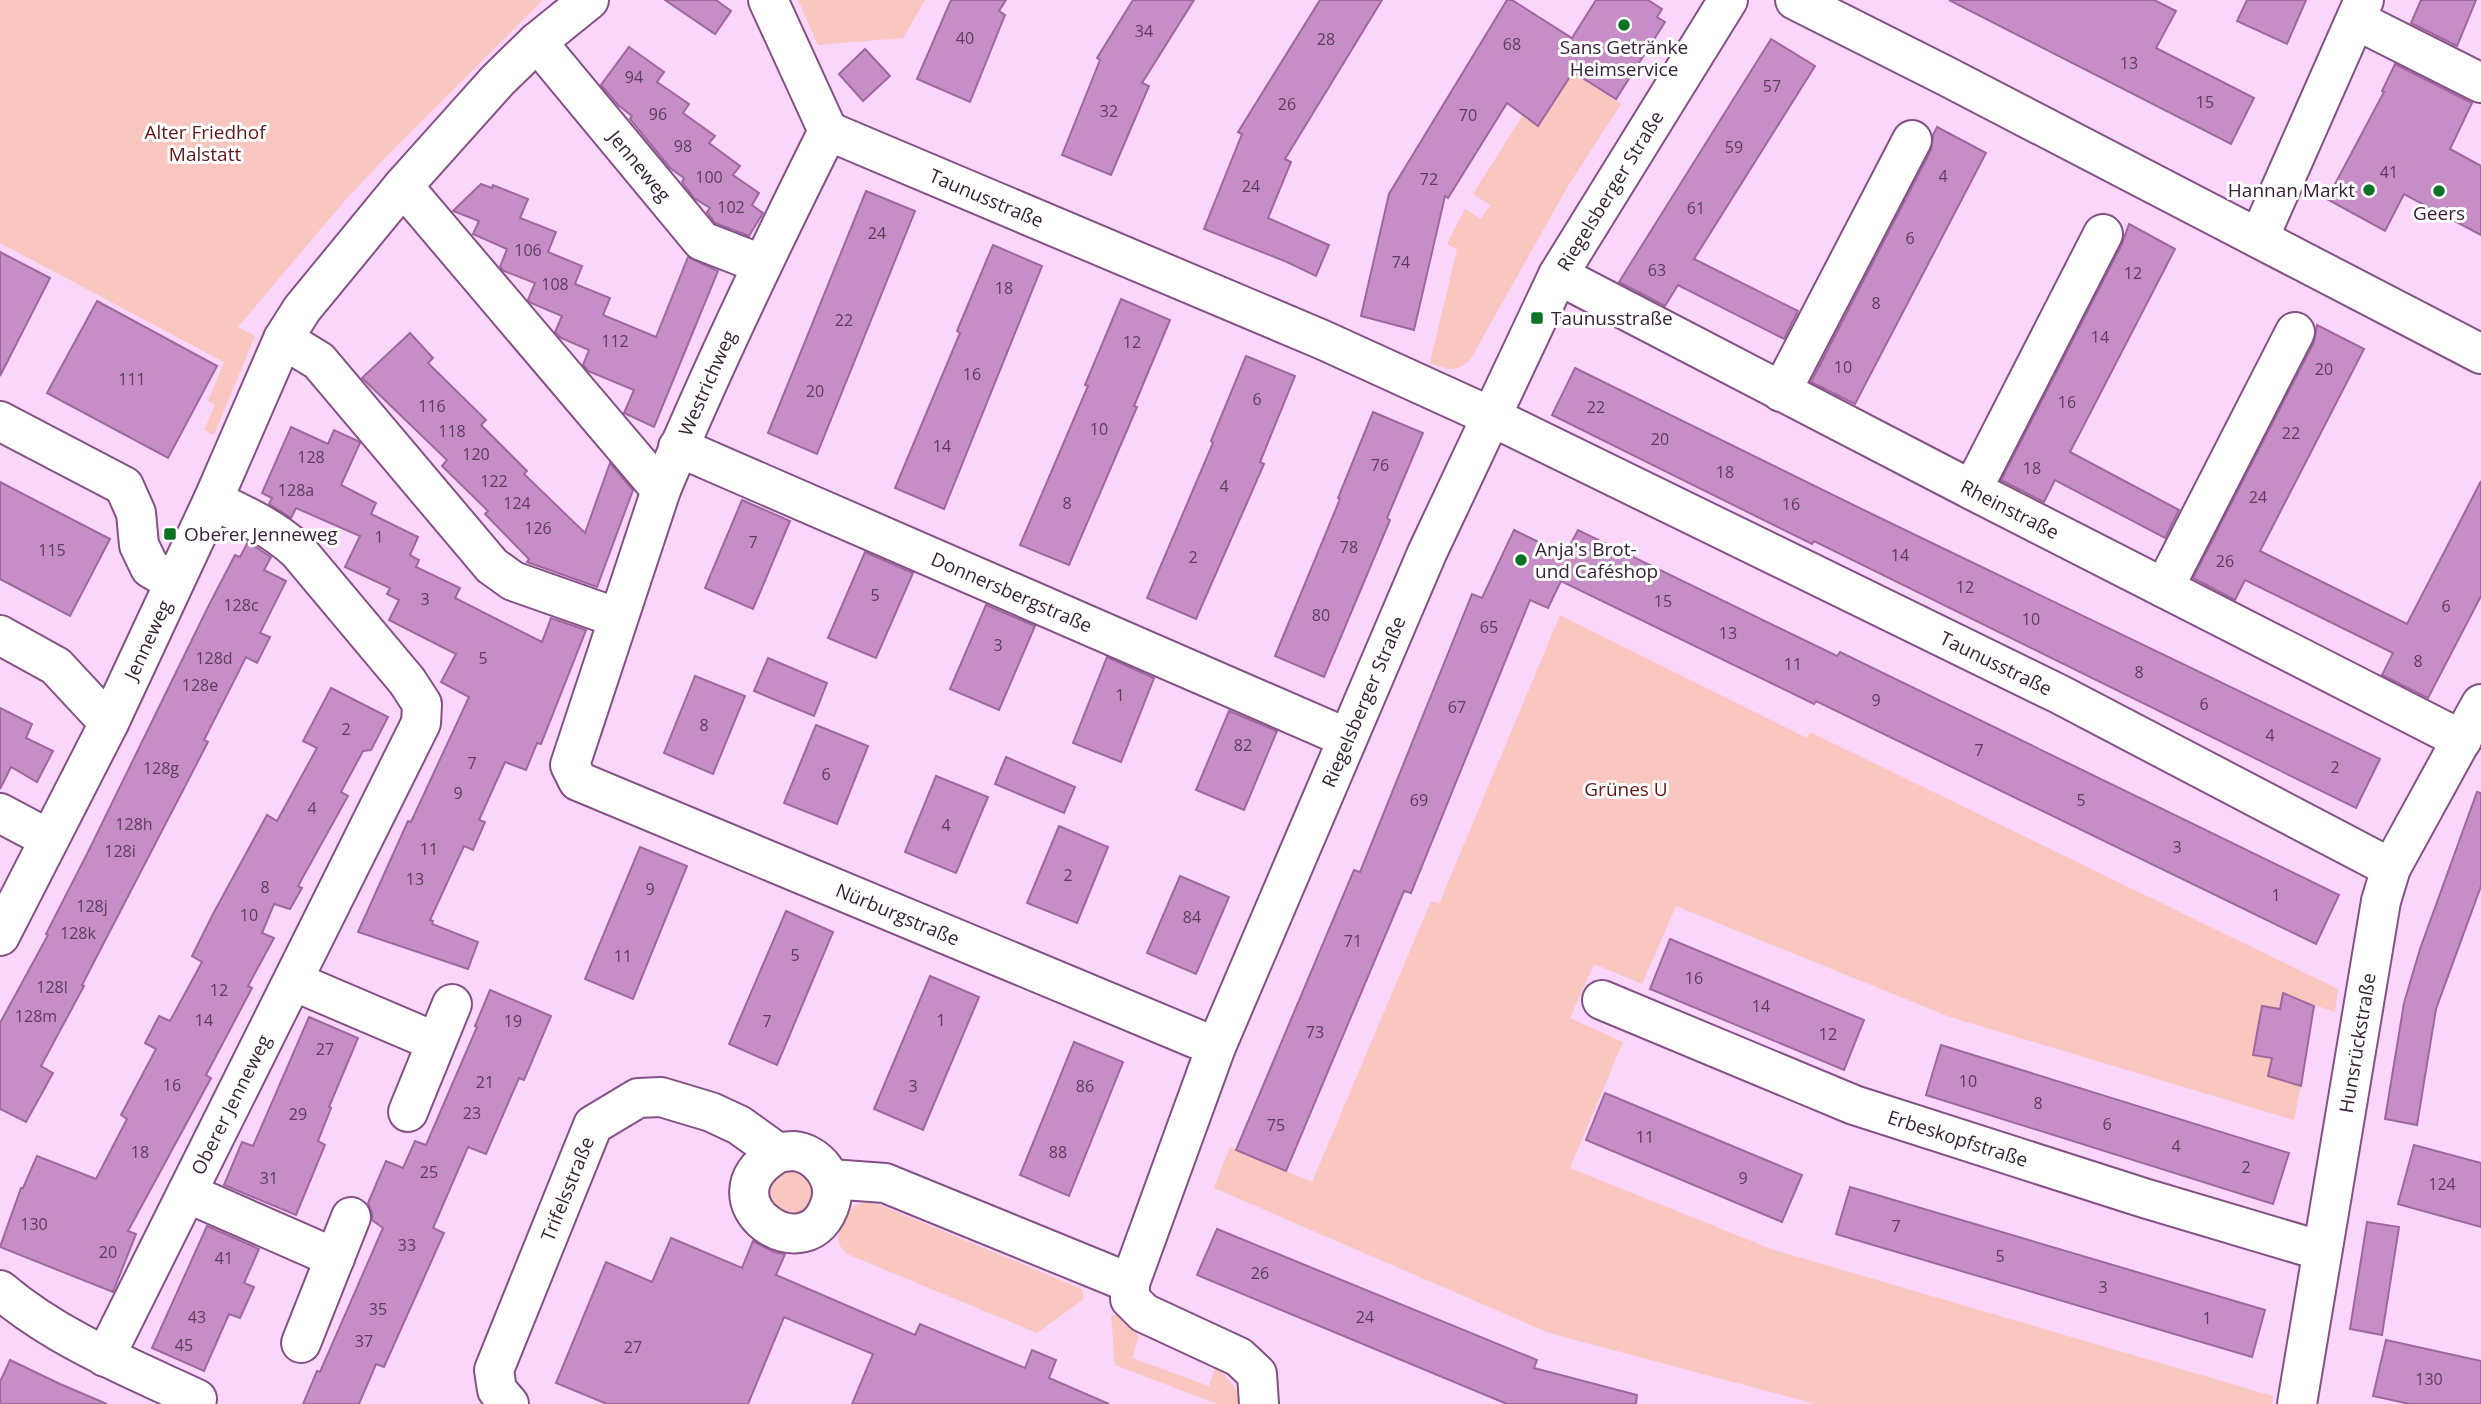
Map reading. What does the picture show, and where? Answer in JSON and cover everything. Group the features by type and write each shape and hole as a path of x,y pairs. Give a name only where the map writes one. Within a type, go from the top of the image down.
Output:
{"street":[{"name":"Jenneweg","path":"0,936 109,723 213,500 283,339 302,309 404,186 498,80 537,42 589,0"},
{"path":"768,0 828,131"},
{"name":"Riegelsberger Straße","path":"1130,1283 1216,1047 1427,552 1558,275 1728,0"},
{"path":"1795,0 2481,354"},
{"path":"2259,238 2360,10 2481,83"},
{"name":"Jenneweg","path":"537,42 702,241 761,264"},
{"name":"Westrichweg","path":"578,781 570,765 661,490 761,264 828,131"},
{"name":"Taunusstraße","path":"828,131 1323,340 1492,416 2059,694 2391,868"},
{"path":"1781,392 1912,141"},
{"path":"404,186 661,490"},
{"path":"1972,490 2104,234"},
{"name":"Rheinstraße","path":"1558,275 2462,740"},
{"path":"2164,588 2295,332"},
{"path":"283,339 319,361 492,566 513,581 618,618"},
{"path":"0,421 124,486 136,513 139,545 150,568 174,582"},
{"name":"Donnersbergstraße","path":"678,447 1347,738"},
{"name":"Oberer Jenneweg","path":"105,1357 421,723 422,704 407,681 298,551 267,527 213,500"},
{"path":"0,635 56,666 109,723"},
{"name":"Hunsrückstraße","path":"2297,1404 2380,911 2391,868 2481,705"},
{"name":"Nürburgstraße","path":"578,781 1216,1047"},
{"path":"0,813 50,839"},
{"path":"293,981 436,1042"},
{"name":"Erbeskopfstraße","path":"1602,1000 1854,1105 2144,1198 2322,1251"},
{"path":"408,1112 452,1004"},
{"name":"Trifelsstraße","path":"509,1404 497,1390 494,1370 593,1125 638,1098 661,1097 711,1112 730,1121 778,1153 794,1151 809,1155 822,1165 830,1179"},
{"path":"778,1153 759,1167 750,1189 752,1205 760,1219 773,1229 788,1234 804,1231 818,1223 828,1210 832,1195 830,1179 885,1183 1130,1283 1130,1299 1144,1313 1239,1357 1263,1395"},
{"name":"Oberer Jenneweg","path":"187,1193 335,1258"},
{"path":"301,1343 351,1217"},
{"path":"0,1290 27,1313 57,1332 197,1399"}],"green space":[{"name":"Alter Friedhof Malstatt","path":"0,0 543,0 347,198 238,327 255,336 214,435 204,430 215,405 208,401 224,362 0,243"},
{"path":"798,0 925,0 903,38 818,45"},
{"path":"1556,61 1621,104 1568,186 1470,360 1451,369 1430,363 1457,249 1447,244 1465,209 1481,219 1490,205 1473,194 1523,115 1539,125 1548,111"},
{"name":"Grünes U","path":"1560,615 1807,738 1810,732 2338,989 2335,1012 2283,994 2280,1009 2262,1006 2253,1054 2272,1058 2269,1076 2301,1086 2294,1120 1950,1017 1676,906 1642,984 1594,964 1570,1018 1623,1042 1570,1168 1771,1249 2273,1396 2272,1404 1816,1404 1549,1333 1214,1188 1230,1147 1312,1182 1431,901 1439,904"},
{"path":"791,1163 818,1185 802,1216 778,1216 764,1184"},
{"path":"873,1202 1082,1289 1084,1299 1037,1333 847,1254 840,1246 838,1236 849,1210 858,1204"},
{"path":"1111,1315 1123,1315 1139,1337 1132,1358 1209,1386 1216,1366 1235,1388 1242,1404 1217,1404 1115,1365"}],"building":[{"path":"665,0 716,0 731,11 715,34"},
{"path":"951,0 1006,0 999,11 1005,15 970,102 917,79"},
{"path":"1133,0 1194,0 1142,83 1149,86 1111,175 1062,155 1100,60 1097,58"},
{"path":"1320,0 1382,0 1285,159 1291,162 1268,218 1329,245 1316,276 1204,229 1242,134 1238,132"},
{"path":"1507,0 1512,0 1572,38 1596,0 1648,0 1662,9 1657,17 1665,22 1616,99 1573,72 1538,126 1507,103 1448,198 1445,196 1414,330 1361,316 1389,194"},
{"path":"1949,0 2154,0 2176,11 2156,48 2254,98 2231,144"},
{"path":"2247,0 2306,0 2287,44 2237,21"},
{"path":"2421,0 2476,0 2457,46 2411,23"},
{"path":"1771,39 1815,66 1694,259 1798,311 1784,339 1678,285 1665,306 1619,282"},
{"path":"629,47 664,72 657,82 689,104 683,113 715,136 709,143 740,166 733,175 759,193 752,205 763,213 749,236 715,223 707,212 710,208 694,198 682,182 684,178 670,168 630,119 632,116 618,105 601,85"},
{"path":"865,49 890,76 863,101 839,74"},
{"path":"2395,64 2472,103 2450,149 2481,166 2481,235 2404,194 2385,231 2327,199 2384,92 2382,91"},
{"path":"1937,127 1986,153 1855,404 1811,382 1931,150"},
{"path":"481,184 492,188 493,185 528,199 520,218 556,232 548,252 582,266 575,284 610,298 603,315 656,337 688,257 718,271 654,427 624,413 634,390 588,371 583,365 589,350 561,338 555,332 562,316 528,300 535,283 500,267 507,249 473,234 479,221 453,211"},
{"path":"866,191 915,211 817,454 768,433"},
{"path":"2129,224 2175,249 2070,452 2179,510 2165,538 2055,480 2044,502 2001,480 2122,244"},
{"path":"993,245 1042,266 944,509 895,488 960,333 957,331"},
{"path":"0,252 50,278 0,376"},
{"path":"1121,299 1170,320 1134,406 1137,407 1069,565 1020,545 1088,386 1085,385"},
{"path":"97,301 217,366 168,458 47,393"},
{"path":"2317,325 2364,349 2260,551 2407,624 2481,481 2481,596 2428,698 2382,675 2393,653 2245,580 2235,600 2193,578 2314,342"},
{"path":"410,333 433,358 428,363 486,420 481,425 527,471 524,474 585,533 610,463 633,490 597,587 527,562 529,559 485,514 488,511 442,466 447,460 362,378"},
{"path":"1246,356 1295,376 1260,462 1264,464 1196,619 1147,598 1213,443 1211,441"},
{"path":"1575,368 2380,759 2356,808 1552,415"},
{"path":"1373,412 1423,433 1387,518 1390,520 1324,677 1275,656"},
{"path":"291,427 328,444 334,430 360,443 341,485 376,503 371,514 418,537 410,555 419,560 416,567 460,588 455,598 542,642 551,618 586,630 541,744 537,743 526,770 505,762 479,820 485,822 473,850 464,846 430,920 433,921 432,924 478,942 468,969 358,932 408,821 411,822 469,697 441,682 456,654 389,620 399,600 387,594 390,588 345,567 360,536 296,508 291,518 269,504 272,498 262,493"},
{"path":"0,482 110,539 70,616 0,579"},
{"path":"742,500 790,521 753,609 705,588"},
{"path":"1514,530 1565,555 1578,530 1837,656 1840,652 2339,895 2316,944 1816,701 1814,704 1561,581 1548,608 1530,600 1411,893 1404,891 1286,1171 1236,1150 1354,870 1360,872 1472,594 1482,598"},
{"path":"248,542 271,557 264,570 286,581 260,633 270,637 257,663 246,657 204,740 208,742 41,1066 53,1073 26,1122 0,1109 0,1023 48,935 46,934 209,605 235,555 240,557"},
{"path":"865,552 913,573 876,658 828,638"},
{"path":"986,605 1035,626 999,710 950,689"},
{"path":"1107,657 1154,678 1121,762 1073,743"},
{"path":"768,658 827,683 814,716 754,691"},
{"path":"695,676 745,696 713,774 664,753"},
{"path":"331,688 388,717 371,750 363,751 341,792 348,796 298,886 302,888 290,909 274,904 262,933 274,938 248,986 252,988 206,1075 211,1078 128,1231 136,1234 113,1292 0,1247 21,1188 37,1156 96,1179 127,1119 121,1115 156,1049 145,1043 159,1016 170,1021 202,962 192,956 213,914 267,815 277,821 317,748 303,741"},
{"path":"0,708 32,724 26,738 53,751 37,782 11,767 0,789"},
{"path":"1229,711 1277,731 1244,810 1196,790"},
{"path":"816,725 868,746 837,824 784,803"},
{"path":"1006,757 1075,787 1064,813 995,784"},
{"path":"936,776 988,797 956,873 905,852"},
{"path":"2477,792 2481,793 2481,886 2436,1009 2417,1125 2385,1119 2404,1003 2420,949"},
{"path":"1059,826 1108,847 1077,923 1027,903"},
{"path":"640,847 687,866 633,999 585,979"},
{"path":"1180,876 1229,897 1196,974 1147,953"},
{"path":"786,911 833,932 777,1065 729,1044"},
{"path":"1670,939 1864,1020 1844,1070 1650,989"},
{"path":"930,976 979,997 923,1130 874,1109"},
{"path":"490,990 551,1016 524,1080 519,1078 486,1154 468,1147 433,1228 444,1233 384,1367 376,1364 359,1404 303,1404 317,1371 320,1372 383,1228 372,1220 368,1203 386,1161 403,1168 415,1141 426,1145 477,1027 475,1026"},
{"path":"2283,993 2314,1006 2301,1086 2268,1076 2272,1058 2253,1055 2262,1006 2280,1009"},
{"path":"309,1017 358,1038 329,1107 331,1108 318,1141 325,1145 296,1215 224,1185 242,1142 253,1146"},
{"path":"1074,1042 1123,1062 1069,1196 1020,1175"},
{"path":"1941,1045 2289,1153 2273,1204 1926,1095"},
{"path":"1605,1093 1802,1175 1782,1222 1586,1140"},
{"path":"2414,1145 2481,1163 2481,1227 2398,1204"},
{"path":"1850,1187 2265,1310 2252,1357 1836,1234"},
{"path":"2367,1222 2399,1227 2382,1335 2350,1329"},
{"path":"207,1226 259,1249 244,1283 254,1287 240,1318 229,1314 204,1371 152,1348"},
{"path":"1217,1229 1537,1360 1534,1368 1637,1395 1636,1404 1507,1404 1197,1275"},
{"path":"671,1238 742,1268 753,1241 774,1252 785,1254 776,1275 915,1335 920,1324 1025,1368 1032,1350 1056,1360 1049,1378 1109,1404 852,1404 873,1354 784,1317 748,1404 607,1404 556,1383 606,1262 652,1282"},
{"path":"2386,1340 2481,1361 2481,1404 2410,1404 2373,1396"},
{"path":"10,1360 107,1404 0,1404 0,1382"}],"place":[{"name":"Sans Getränke Heimservice","path":"1624,25"},
{"name":"Hannan Markt","path":"2369,190"},
{"name":"Geers","path":"2439,191"},
{"name":"Taunusstraße","path":"1537,318"},
{"name":"Oberer Jenneweg","path":"170,534"},
{"name":"Anja's Brot- und Caféshop","path":"1521,560"}]}
